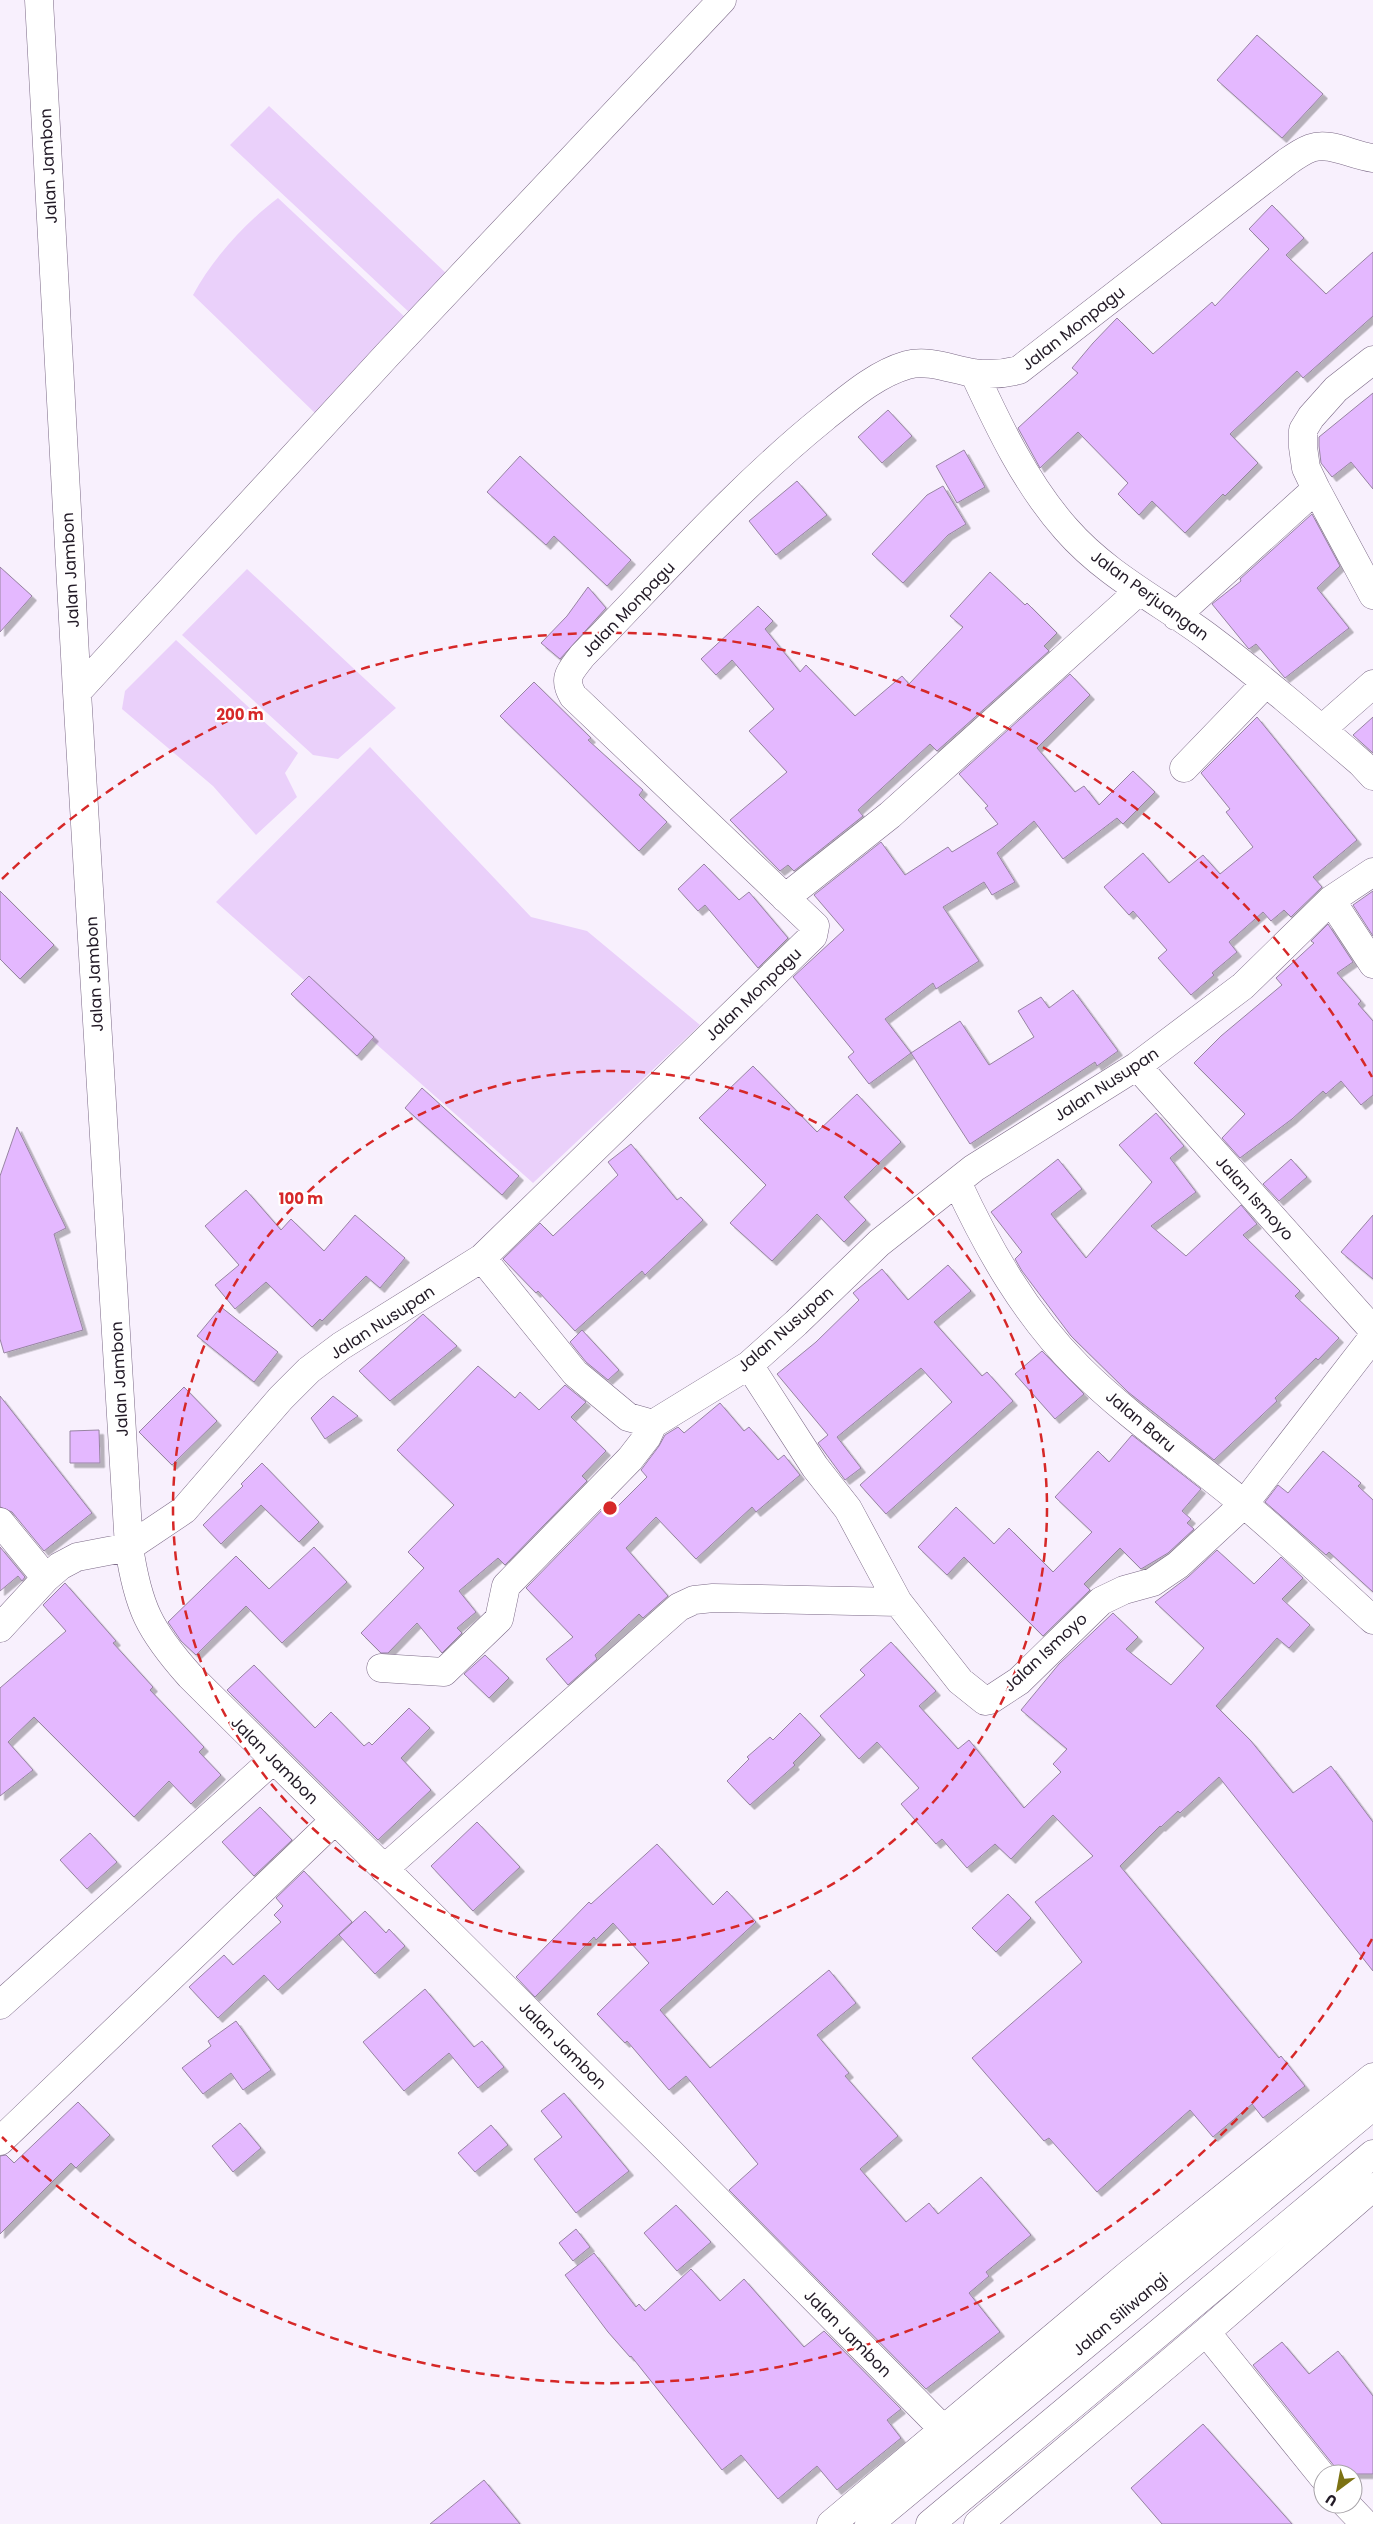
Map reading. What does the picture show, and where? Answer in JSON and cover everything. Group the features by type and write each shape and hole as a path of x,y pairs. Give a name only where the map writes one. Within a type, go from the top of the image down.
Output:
{"main road":[{"name":"Jalan Jambon","path":"39,0 77,692 129,1547 135,1585 144,1611 166,1650 668,2150 944,2430"},
{"path":"77,692 387,355 722,0"},
{"name":"Jalan Monpagu","path":"482,1258 813,936 815,926 572,696 567,686 569,672 582,656 782,452 858,391 892,371 910,364 932,364 974,373 1005,374 1019,370 1286,162 1312,148 1328,146 1358,156 1373,158"},
{"path":"1373,360 1331,395 1311,417 1303,430 1306,468 1373,595"},
{"name":"Jalan Perjuangan","path":"974,373 1001,430 1047,505 1067,530 1088,550 1139,591 1266,683 1322,729 1373,776"},
{"path":"1176,616 1316,489"},
{"path":"785,898 890,815 1139,591"},
{"path":"1184,768 1266,683"},
{"path":"1322,729 1373,684"},
{"name":"Jalan Nusupan","path":"653,1424 749,1365 796,1323 879,1243 974,1168 1137,1066 1243,986 1331,900 1373,872"},
{"path":"1331,900 1373,964"},
{"name":"Jalan Ismoyo","path":"1137,1066 1373,1330"},
{"name":"Jalan Baru","path":"957,1182 991,1249 1027,1307 1078,1367 1124,1408 1244,1504 1373,1620"},
{"path":"381,1668 444,1672 499,1619 506,1586 630,1459 653,1424 628,1418 575,1373 482,1258"},
{"name":"Jalan Nusupan","path":"129,1547 184,1510 309,1370 341,1346 482,1258"},
{"name":"Jalan Ismoyo","path":"749,1365 815,1467 848,1509 898,1602 960,1681 984,1701 990,1700 1019,1681 1090,1610 1102,1601 1124,1590 1153,1582 1178,1565 1244,1504 1373,1337"},
{"path":"0,1522 46,1578"},
{"path":"0,1628 46,1578 60,1566 77,1557 129,1547"},
{"path":"384,1868 625,1657 679,1607 694,1600 712,1598 898,1602"},
{"path":"0,2005 274,1759"},
{"path":"0,2141 335,1820"},
{"path":"831,2524 1130,2273 1373,2077"},
{"name":"Jalan Siliwangi","path":"869,2524 1373,2106"},
{"path":"930,2524 1373,2154"},
{"path":"978,2524 1206,2332 1373,2187"},
{"path":"1206,2332 1313,2465"},
{"path":"1356,2514 1365,2524"}],"shaded area":[{"path":"269,106 448,275 411,314 230,145"},
{"path":"278,198 408,320 317,415 193,295 210,268 231,242 254,218"},
{"path":"247,569 396,708 338,759 313,755 182,635"},
{"path":"176,640 298,753 285,773 297,797 256,835 213,786 122,709 125,691"},
{"path":"370,747 531,917 587,931 700,1025 533,1183 216,902"}],"building":[{"path":"1257,35 1323,94 1282,138 1217,80"},
{"path":"1272,205 1304,238 1286,255 1326,294 1373,252 1373,316 1303,378 1297,371 1230,434 1258,463 1225,496 1223,494 1185,533 1152,501 1139,515 1118,494 1128,483 1078,432 1040,468 1018,428 1078,373 1072,368 1117,318 1153,354 1212,302 1215,306 1269,249 1249,229"},
{"path":"1373,393 1373,489 1351,462 1332,477 1321,463 1319,437"},
{"path":"888,410 912,436 882,463 858,437"},
{"path":"964,450 985,487 957,503 936,466"},
{"path":"520,456 631,560 607,586 554,536 546,545 487,492"},
{"path":"797,481 827,515 776,555 749,521"},
{"path":"943,486 966,524 948,535 903,583 872,554 927,495"},
{"path":"1312,514 1340,566 1317,588 1349,628 1285,678 1256,644 1248,648 1212,604 1241,581 1240,579"},
{"path":"0,567 32,596 0,632"},
{"path":"990,572 1025,605 1027,603 1057,633 1044,646 1049,651 937,751 930,744 858,810 863,816 794,871 788,865 780,871 730,820 787,772 749,731 774,709 732,660 716,675 701,659 758,606 773,621 765,629 800,672 806,665 855,716 902,676 909,684 963,627 950,616"},
{"path":"588,587 606,608 560,659 541,643 567,616"},
{"path":"1070,674 1090,695 1037,748 1075,792 1084,786 1099,805 1133,771 1155,792 1123,824 1117,818 1063,859 1034,821 997,853 1015,882 992,895 984,882 943,907 979,961 936,989 933,983 885,1019 911,1053 869,1084 848,1057 854,1052 793,977 844,930 814,895 881,842 905,875 948,847 952,852 998,824 985,808 988,806 959,774"},
{"path":"534,682 591,738 588,740 643,790 639,795 667,822 639,851 500,716"},
{"path":"1257,717 1357,840 1313,877 1322,887 1291,917 1284,910 1271,921 1263,912 1229,942 1237,952 1212,973 1214,975 1191,995 1158,958 1167,950 1133,911 1129,915 1104,887 1143,853 1169,883 1203,855 1220,874 1253,847 1226,812 1230,809 1201,773"},
{"path":"1373,717 1373,753 1353,735"},
{"path":"704,864 739,900 749,892 788,938 758,968 705,905 698,911 678,889"},
{"path":"0,891 54,945 20,979 0,959"},
{"path":"1373,891 1373,936 1353,905"},
{"path":"1328,924 1353,962 1337,973 1361,1001 1358,1004 1373,1021 1373,1095 1361,1105 1341,1081 1326,1094 1323,1091 1292,1119 1240,1158 1222,1138 1245,1114 1194,1063 1221,1036 1282,985 1276,978 1314,943 1311,941"},
{"path":"309,976 374,1037 357,1056 291,994"},
{"path":"1073,990 1118,1051 1097,1066 1095,1062 970,1144 911,1053 960,1021 989,1065 1034,1037 1018,1011 1041,997 1049,1008"},
{"path":"753,1066 817,1132 857,1094 901,1142 844,1197 866,1220 844,1242 817,1214 772,1261 730,1223 766,1185 699,1118"},
{"path":"422,1088 519,1176 502,1195 405,1108"},
{"path":"1156,1113 1184,1146 1170,1158 1196,1192 1151,1226 1186,1256 1241,1205 1257,1224 1243,1235 1300,1291 1295,1296 1339,1338 1318,1360 1316,1358 1275,1398 1277,1401 1214,1460 1128,1392 1071,1336 1022,1271 1015,1259 1022,1252 991,1212 1058,1159 1082,1189 1051,1214 1086,1258 1152,1182 1119,1145"},
{"path":"17,1127 66,1228 54,1234 83,1330 4,1353 0,1339 0,1176"},
{"path":"631,1144 677,1200 681,1197 703,1220 645,1275 642,1271 575,1331 538,1291 536,1293 503,1259 540,1223 553,1236 618,1175 608,1162"},
{"path":"1291,1159 1307,1177 1279,1201 1263,1184"},
{"path":"246,1190 281,1230 291,1219 324,1251 355,1215 405,1258 380,1288 366,1276 322,1321 320,1319 312,1327 266,1282 235,1309 215,1285 239,1265 205,1226"},
{"path":"1373,1215 1373,1279 1341,1252"},
{"path":"948,1265 971,1291 934,1322 982,1376 987,1372 1013,1401 886,1514 860,1485 952,1402 921,1368 837,1437 861,1468 845,1480 818,1443 828,1435 777,1374 816,1342 859,1300 853,1293 882,1269 908,1300"},
{"path":"221,1307 278,1352 254,1382 197,1336"},
{"path":"423,1314 457,1346 390,1401 359,1371"},
{"path":"582,1330 619,1370 608,1380 586,1362 570,1342"},
{"path":"1042,1351 1084,1394 1055,1419 1015,1374"},
{"path":"478,1366 515,1398 520,1392 539,1410 565,1385 586,1402 571,1417 606,1451 582,1476 587,1481 505,1565 498,1558 459,1591 476,1612 457,1628 462,1633 442,1653 417,1623 388,1653 381,1653 361,1633 424,1568 408,1552 454,1505 397,1450"},
{"path":"184,1387 217,1421 172,1465 139,1432"},
{"path":"0,1396 92,1513 44,1551 12,1512 0,1507"},
{"path":"333,1396 358,1416 325,1439 311,1418"},
{"path":"720,1403 744,1431 749,1427 778,1460 784,1455 800,1475 756,1512 752,1507 696,1559 656,1517 626,1548 668,1596 643,1618 639,1614 595,1655 597,1659 568,1685 546,1659 573,1637 526,1588 609,1503 615,1509 647,1477 641,1470 665,1435 678,1427 684,1433"},
{"path":"99,1430 100,1463 70,1463 70,1431"},
{"path":"1132,1435 1201,1489 1182,1511 1191,1519 1187,1523 1194,1529 1168,1553 1141,1569 1120,1548 1084,1584 1090,1590 1043,1636 964,1557 947,1575 918,1547 956,1507 994,1544 1009,1528 1053,1572 1092,1532 1055,1497 1098,1451 1109,1462"},
{"path":"1323,1451 1361,1483 1358,1486 1373,1500 1373,1592 1329,1552 1326,1555 1265,1502 1278,1485 1288,1493"},
{"path":"262,1463 319,1522 299,1542 261,1505 221,1544 203,1525 243,1486 241,1484"},
{"path":"0,1547 25,1577 22,1581 18,1576 0,1591"},
{"path":"314,1547 347,1582 282,1643 246,1606 196,1655 181,1641 168,1622 236,1556 269,1589"},
{"path":"1217,1550 1254,1584 1281,1557 1303,1578 1282,1599 1310,1625 1289,1648 1277,1638 1216,1706 1251,1741 1293,1793 1331,1766 1373,1822 1373,1971 1219,1777 1180,1813 1178,1811 1160,1826 1120,1866 1279,2058 1281,2056 1305,2086 1263,2118 1252,2104 1213,2137 1190,2110 1097,2192 1049,2138 1044,2141 972,2058 1082,1962 1035,1902 1093,1856 1053,1815 1011,1859 995,1844 967,1868 942,1839 936,1844 901,1804 919,1788 877,1742 859,1759 820,1716 865,1675 860,1670 891,1642 936,1691 919,1706 958,1749 969,1740 1024,1808 1061,1772 1053,1764 1067,1749 1021,1710 1059,1664 1113,1613 1138,1637 1126,1649 1171,1685 1204,1648 1155,1602 1188,1577"},
{"path":"65,1583 116,1641 113,1643 153,1687 150,1690 204,1747 199,1752 221,1775 191,1804 169,1781 134,1817 34,1717 8,1742 33,1770 0,1796 0,1688 66,1631 43,1605"},
{"path":"485,1655 509,1678 489,1698 464,1674"},
{"path":"254,1665 315,1728 331,1712 364,1746 369,1742 372,1745 409,1708 430,1728 401,1758 431,1790 378,1840 227,1690"},
{"path":"800,1713 821,1735 793,1763 795,1765 750,1805 727,1781 749,1759 747,1757 770,1737 773,1740"},
{"path":"260,1807 292,1840 254,1876 222,1842"},
{"path":"477,1822 520,1867 473,1911 431,1866"},
{"path":"90,1833 117,1862 87,1889 60,1860"},
{"path":"657,1844 713,1905 727,1891 756,1922 660,2010 710,2068 829,1970 856,2003 817,2035 849,2073 845,2076 898,2136 860,2169 906,2222 929,2203 938,2214 981,2177 1031,2235 986,2272 989,2276 969,2293 1000,2332 926,2389 729,2190 758,2164 686,2076 669,2090 627,2041 625,2043 597,2014 649,1963 613,1923 596,1940 594,1937 535,1997 516,1977 589,1902 591,1904"},
{"path":"304,1871 352,1922 278,1990 264,1975 218,2018 189,1987 224,1955 233,1965 281,1922 274,1915 283,1906 276,1898"},
{"path":"1008,1894 1031,1918 996,1952 972,1928"},
{"path":"365,1911 386,1933 389,1929 405,1946 375,1974 339,1935"},
{"path":"425,1989 474,2047 482,2041 504,2067 478,2088 449,2053 404,2091 363,2042"},
{"path":"236,2021 271,2070 243,2090 231,2073 203,2094 182,2068 211,2046 208,2041"},
{"path":"564,2093 629,2171 576,2213 534,2159 562,2137 541,2111"},
{"path":"78,2102 110,2135 76,2168 71,2163 0,2234 0,2156 6,2155 14,2163"},
{"path":"240,2123 261,2148 233,2172 212,2146"},
{"path":"491,2125 508,2145 475,2172 458,2153"},
{"path":"676,2205 711,2242 677,2271 644,2233"},
{"path":"576,2229 590,2247 573,2261 559,2243"},
{"path":"594,2253 636,2307 639,2304 645,2311 691,2269 720,2301 744,2279 804,2347 824,2331 901,2409 887,2420 901,2438 837,2490 817,2466 778,2499 741,2455 722,2470 631,2356 608,2332 565,2275"},
{"path":"1282,2342 1309,2374 1338,2351 1373,2396 1373,2474 1363,2474 1363,2464 1333,2464 1253,2365"},
{"path":"1203,2424 1292,2524 1162,2524 1131,2488"},
{"path":"484,2480 520,2524 430,2524"}]}
